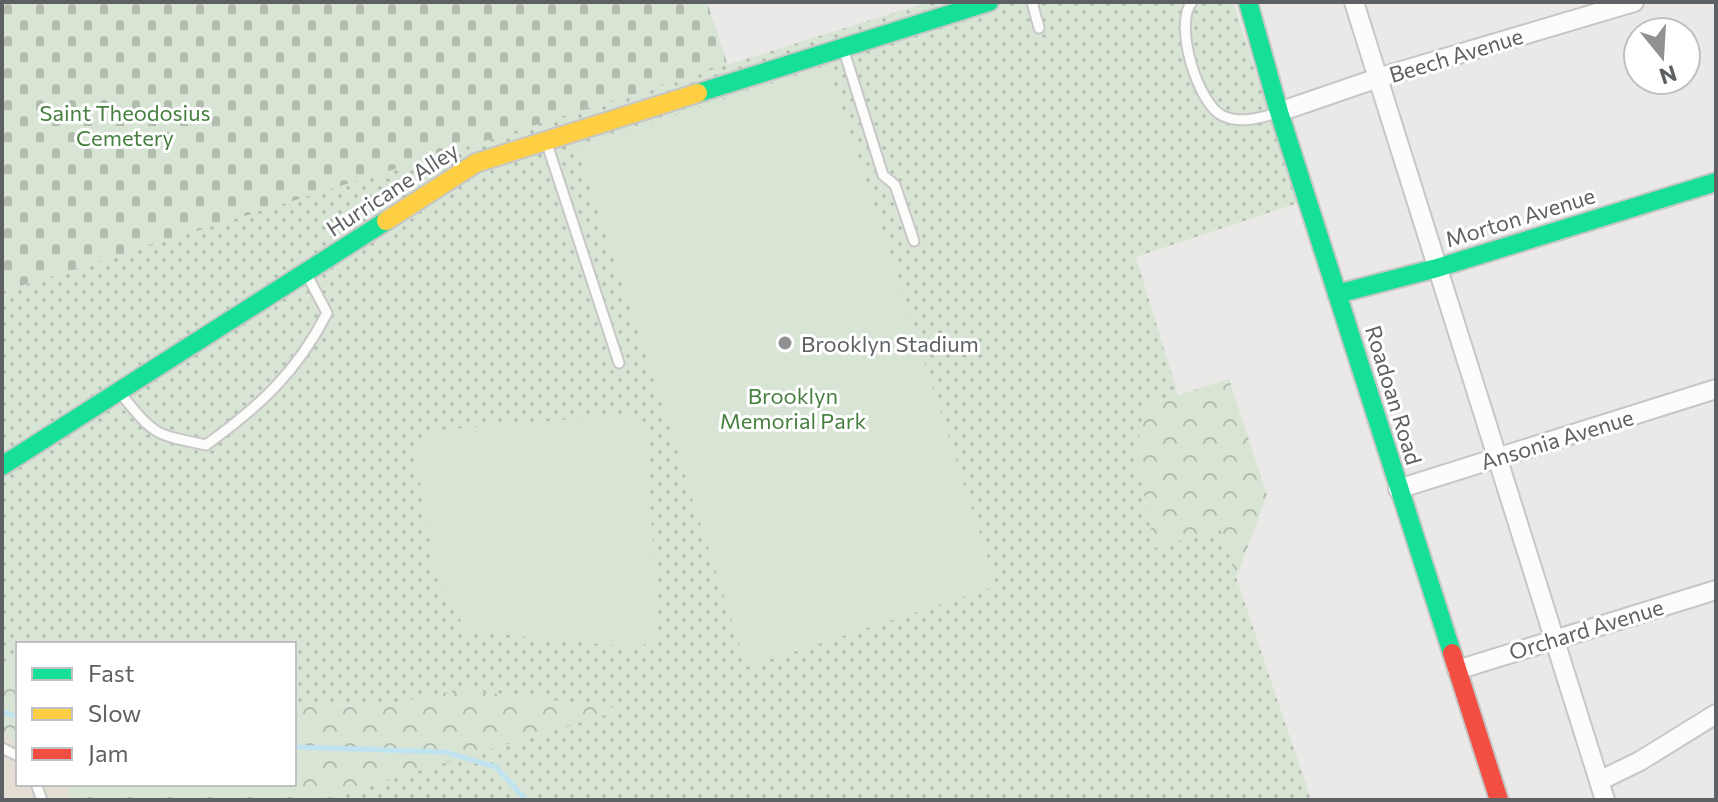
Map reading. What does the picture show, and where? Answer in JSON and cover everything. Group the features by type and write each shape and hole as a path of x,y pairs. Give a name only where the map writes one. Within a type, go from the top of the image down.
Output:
{"street":[{"name":"Hurricane Alley","path":"2,466 476,163 989,2"},
{"name":"Roadoan Road","path":"1248,2 1279,112 1499,800"},
{"path":"1354,2 1605,800"},
{"name":"Beech Avenue","path":"1279,112 1378,78 1634,2"},
{"name":"Morton Avenue","path":"1337,294 1437,268 1716,182"},
{"name":"Ansonia Avenue","path":"1398,489 1716,389"},
{"name":"Orchard Avenue","path":"1457,670 1716,590"},
{"path":"1599,781 1640,761 1716,714"}],"lane":[{"path":"1032,2 1039,28"},
{"path":"1192,2 1183,22 1184,35 1210,107 1222,116 1241,120 1279,112"},
{"path":"843,48 883,175 895,185 914,241"},
{"path":"546,141 619,363"},
{"path":"119,391 148,428 161,435 206,445 273,392 311,345 327,313 306,272"}],"shaded area":[{"path":"2,733 16,741 16,786 67,786 69,800 2,800"}],"green space":[{"name":"Saint Theodosius Cemetery","path":"2,2 707,2 728,66 2,292"},
{"name":"Brooklyn Memorial Park","path":"928,2 1233,2 1298,203 1136,257 1178,395 1149,404 1135,451 1155,548 1220,529 1311,800 322,800 625,709 460,689 386,705 296,706 296,642 16,642 16,667 2,660 2,292"},
{"path":"828,65 997,586 747,667 578,147"},
{"path":"1229,379 1267,495 1236,579 1311,800 1155,549 1135,451 1149,404"},
{"path":"637,414 645,423 658,626 655,637 640,648 467,631 435,575 415,452 438,430"},
{"path":"2,660 16,667 16,741 2,733"},
{"path":"460,689 627,709 322,800 69,800 67,786 296,786 296,706 386,705"}],"waterway":[{"path":"2,711 16,716"},
{"path":"296,747 445,752 496,767 526,800"}],"traffic: fast":[{"path":"698,93 989,2"},
{"path":"1248,2 1279,112 1452,653"},
{"path":"1337,294 1437,268 1716,182"},
{"path":"2,466 386,221"}],"traffic: slow":[{"path":"386,221 476,163 698,93"}],"traffic: jam":[{"path":"1452,653 1499,800"}],"place":[{"name":"Brooklyn Stadium","path":"785,343"}]}
